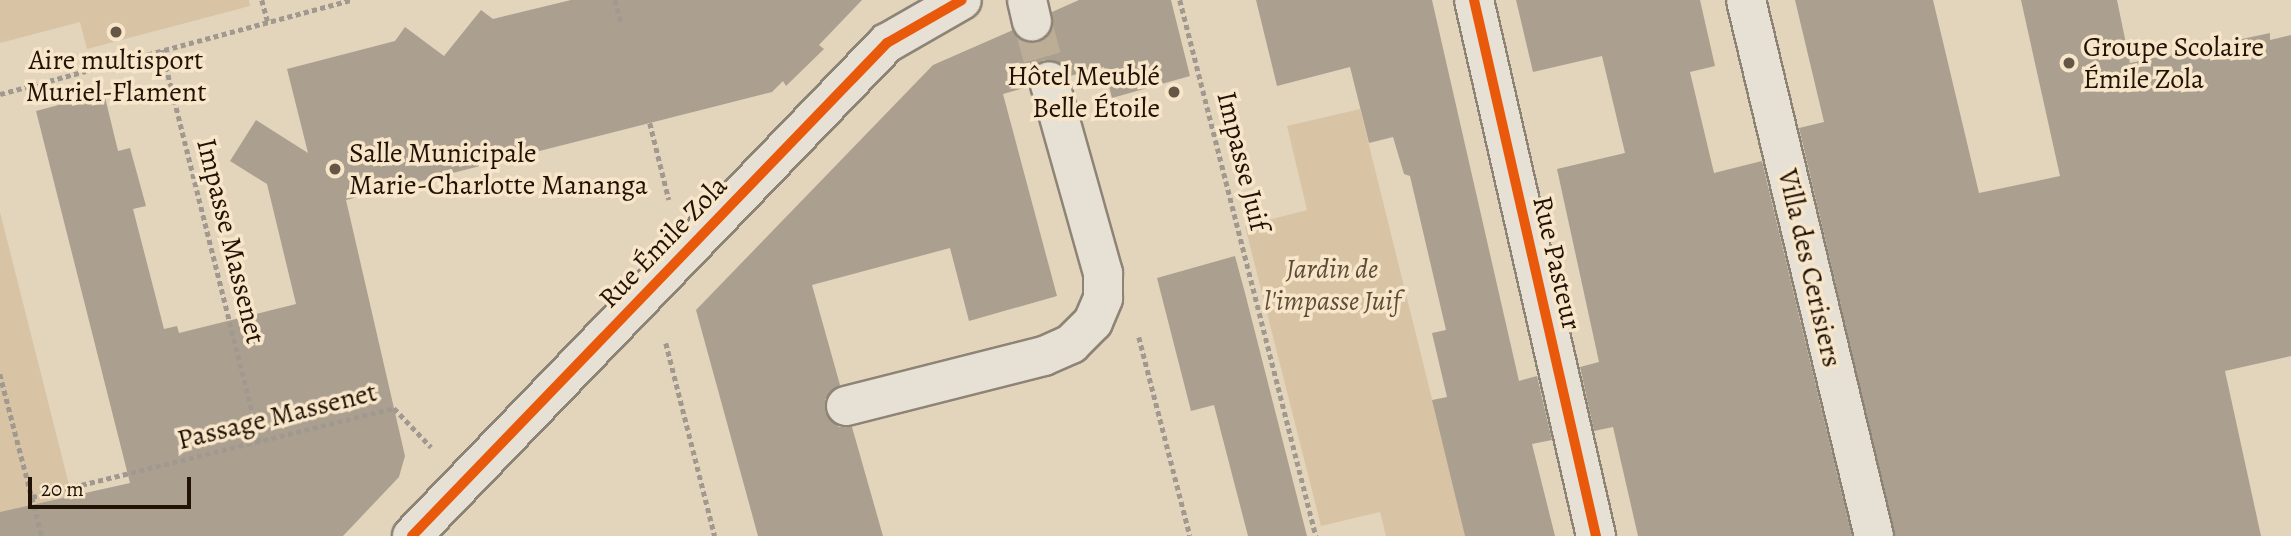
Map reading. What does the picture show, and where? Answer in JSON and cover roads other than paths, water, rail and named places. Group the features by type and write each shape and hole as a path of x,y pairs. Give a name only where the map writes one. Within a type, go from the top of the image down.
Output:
{"street":[{"name":"Rue Émile Zola","path":"412,536 887,43 962,0"},
{"name":"Rue Pasteur","path":"1474,0 1596,536"},
{"name":"Villa des Cerisiers","path":"1746,0 1874,536"},
{"path":"846,406 1044,356 1071,344 1093,322 1103,298 1102,273 1049,81"}],"tunnel":[{"path":"1032,21 1049,81"}],"place":[{"name":"Aire multisport Muriel-Flament","path":"116,32"},
{"name":"Groupe Scolaire Émile Zola","path":"2069,63"},
{"name":"Hôtel Meublé Belle Étoile","path":"1174,92"},
{"name":"Salle Municipale Marie-Charlotte Mananga","path":"335,169"}],"park label":[{"name":"Jardin de l'impasse Juif","path":"1332,285"}]}
